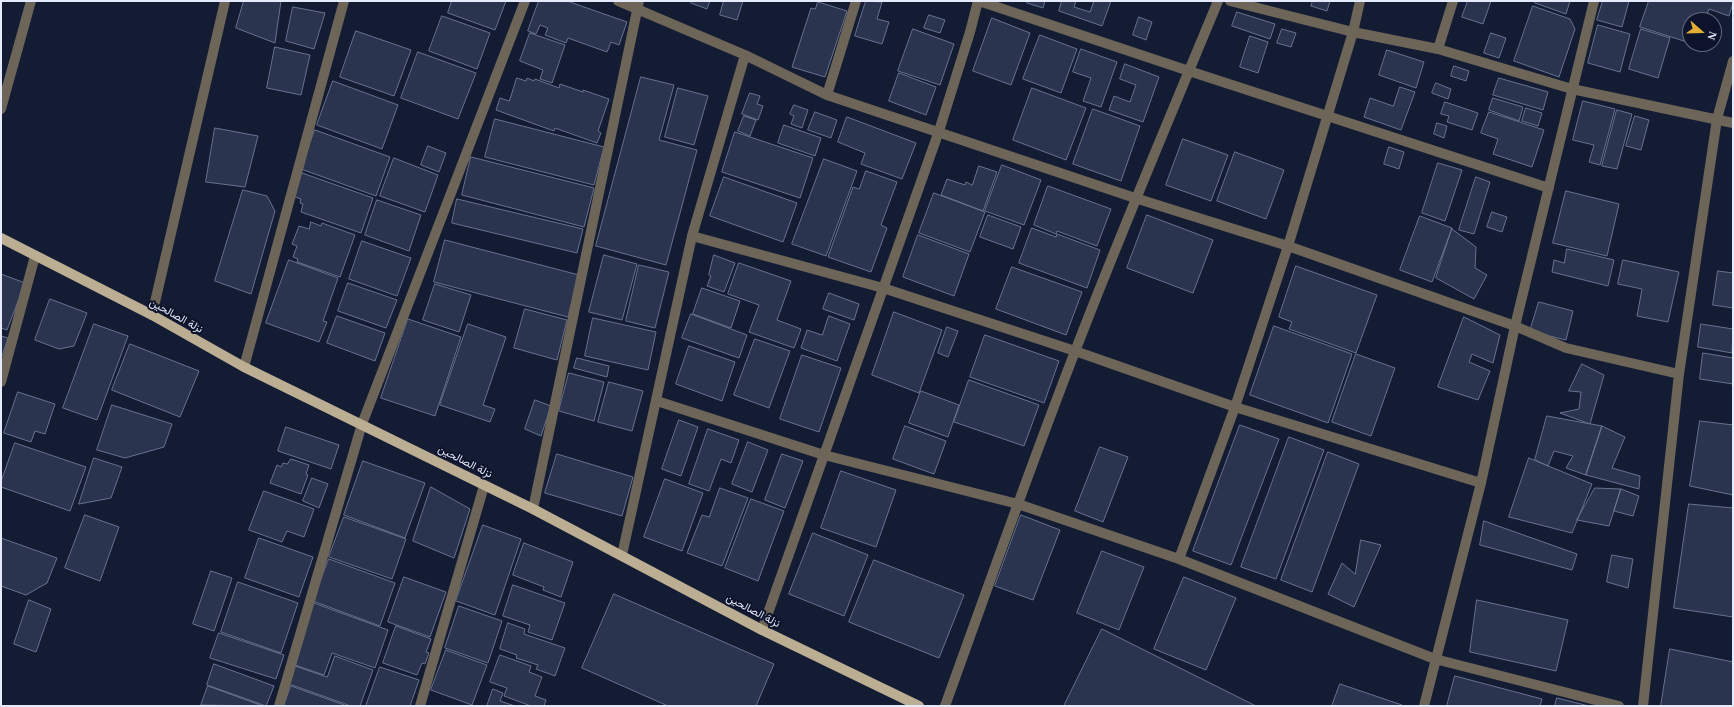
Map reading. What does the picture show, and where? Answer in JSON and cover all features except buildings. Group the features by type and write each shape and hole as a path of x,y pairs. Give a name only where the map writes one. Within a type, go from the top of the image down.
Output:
{"main road":[{"name":"نزلة الصالحين","path":"1,238 152,316 244,367 532,509 762,630 919,706"}],"street":[{"path":"1,110 31,1"},
{"path":"152,316 225,1"},
{"path":"244,367 344,1"},
{"path":"279,706 362,424 525,1"},
{"path":"618,1 638,5 745,54 827,94 1135,198 1288,246 1515,326 1566,348 1679,374"},
{"path":"827,94 856,1"},
{"path":"762,630 940,131 978,1 1549,188"},
{"path":"945,706 1075,351 1135,198 1218,1"},
{"path":"1230,1 1353,32 1438,49 1572,89 1733,123"},
{"path":"1179,559 1235,407 1288,246 1353,32 1360,1"},
{"path":"1438,49 1453,1"},
{"path":"1424,706 1481,483 1515,326 1594,1"},
{"path":"532,509 638,5"},
{"path":"622,555 692,236 745,54"},
{"path":"1643,706 1679,374 1717,120 1733,62"},
{"path":"692,236 883,288 1075,351 1235,407 1481,483"},
{"path":"1,382 35,256"},
{"path":"657,401 824,455 1018,504 1179,559 1436,659 1619,706"},
{"path":"420,706 484,486"}]}
